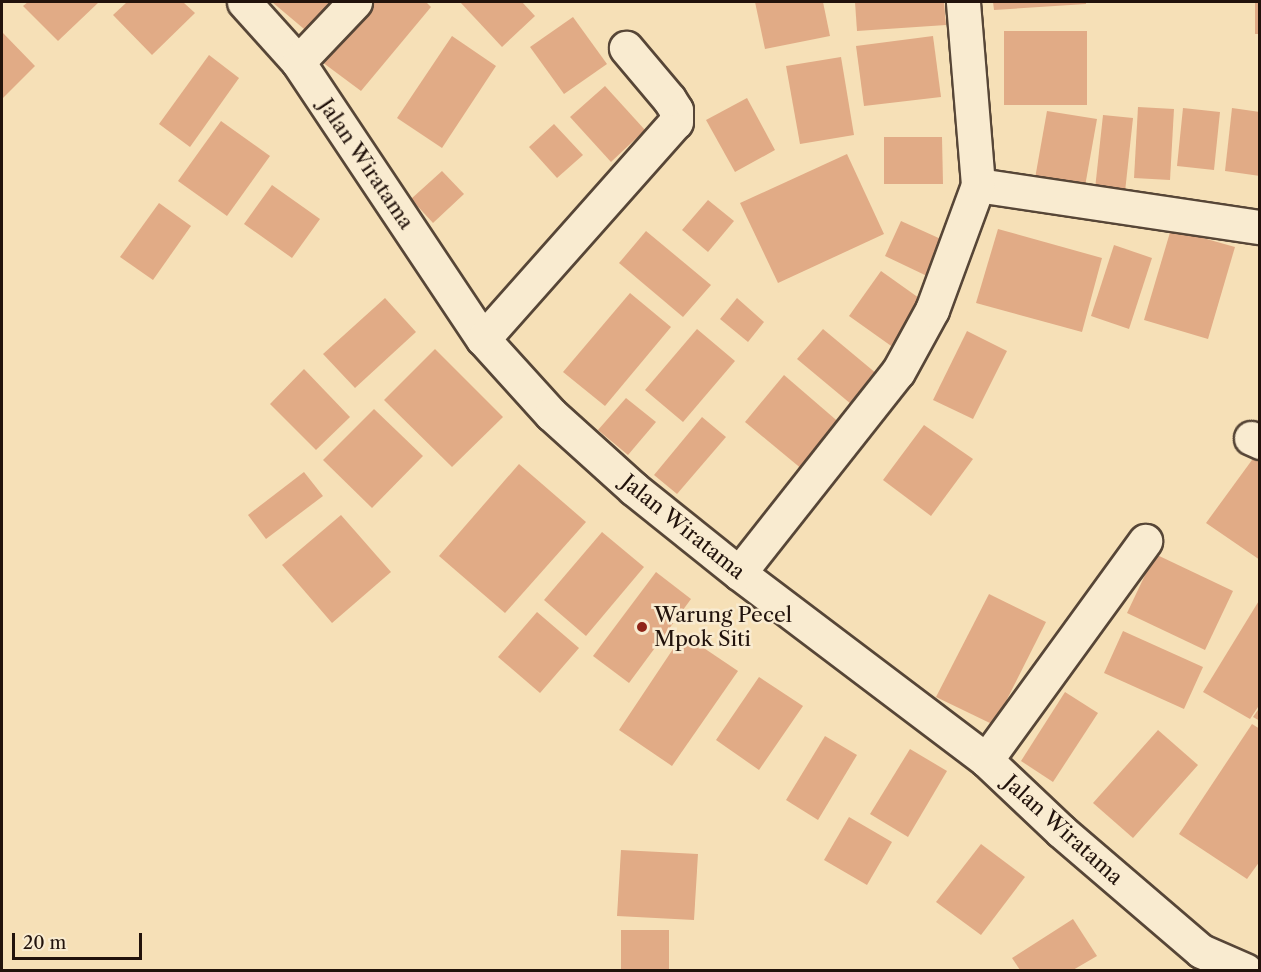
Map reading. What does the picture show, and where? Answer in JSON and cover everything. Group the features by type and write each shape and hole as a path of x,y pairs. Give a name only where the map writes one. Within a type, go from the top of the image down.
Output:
{"street":[{"name":"Jalan Wiratama","path":"244,2 298,62 483,339 551,414 626,482 739,573 986,760 1197,961 1245,970"},
{"path":"298,62 355,2"},
{"path":"739,573 898,372 932,310 978,185 963,2"},
{"path":"483,339 676,122 676,110 669,99 627,48"},
{"path":"978,185 1260,227"},
{"path":"986,760 1145,541"}],"building":[{"path":"28,2 99,2 58,41 23,6"},
{"path":"127,2 183,2 195,13 152,55 113,15"},
{"path":"272,2 339,2 310,34"},
{"path":"367,2 426,2 431,7 361,91 318,59"},
{"path":"460,2 522,2 535,16 502,47"},
{"path":"755,2 823,2 830,36 765,49"},
{"path":"855,2 944,2 946,25 857,31"},
{"path":"993,2 1086,2 1086,4 994,10"},
{"path":"1255,2 1260,2 1260,34 1255,34"},
{"path":"573,17 607,64 564,94 530,47"},
{"path":"1004,31 1087,31 1087,105 1004,105"},
{"path":"2,32 35,66 2,99"},
{"path":"452,36 496,66 442,148 397,118"},
{"path":"933,36 941,97 864,106 856,46"},
{"path":"209,55 239,78 190,147 159,124"},
{"path":"841,57 854,135 800,144 786,66"},
{"path":"605,86 645,130 611,162 570,117"},
{"path":"747,98 775,150 735,172 706,120"},
{"path":"1138,107 1174,109 1170,180 1134,178"},
{"path":"1183,108 1220,112 1214,170 1177,166"},
{"path":"1232,108 1260,112 1260,176 1225,171"},
{"path":"1047,111 1097,119 1084,192 1034,184"},
{"path":"1103,115 1133,118 1125,192 1095,189"},
{"path":"221,121 270,156 227,216 178,181"},
{"path":"554,124 583,155 557,178 529,147"},
{"path":"884,137 942,137 943,184 884,184"},
{"path":"847,154 884,234 778,283 740,203"},
{"path":"442,171 464,194 433,223 411,199"},
{"path":"272,185 320,219 292,258 244,224"},
{"path":"708,200 734,221 708,252 682,230"},
{"path":"159,203 191,226 153,280 120,257"},
{"path":"901,221 943,240 927,276 885,256"},
{"path":"998,229 1102,258 1082,332 976,303"},
{"path":"1171,229 1235,247 1208,339 1144,320"},
{"path":"646,231 711,285 683,317 619,263"},
{"path":"1114,245 1152,258 1129,329 1091,316"},
{"path":"881,271 926,303 894,348 849,316"},
{"path":"630,293 671,327 605,406 563,372"},
{"path":"385,298 416,332 355,388 323,354"},
{"path":"737,298 764,322 748,342 720,319"},
{"path":"697,329 735,361 683,422 645,390"},
{"path":"823,329 883,379 857,409 797,359"},
{"path":"967,331 1007,351 973,419 933,400"},
{"path":"435,349 503,417 452,467 384,400"},
{"path":"304,369 350,417 316,450 270,404"},
{"path":"784,375 842,425 803,470 745,422"},
{"path":"626,398 656,422 628,455 598,430"},
{"path":"374,409 423,456 372,508 323,460"},
{"path":"702,417 726,437 677,494 654,475"},
{"path":"924,425 973,459 931,516 883,480"},
{"path":"1260,449 1260,560 1206,523"},
{"path":"519,464 586,522 505,613 439,556"},
{"path":"304,472 323,496 266,539 248,515"},
{"path":"341,515 391,572 332,623 282,565"},
{"path":"602,532 644,567 586,636 544,600"},
{"path":"1155,554 1233,591 1205,650 1127,613"},
{"name":"Warung Pecel Mpok Siti","path":"656,572 691,599 629,683 593,656"},
{"path":"989,594 1046,622 994,725 936,697"},
{"path":"1260,599 1260,704 1250,719 1203,692"},
{"path":"537,612 579,648 540,693 498,657"},
{"path":"1123,631 1203,667 1184,709 1104,673"},
{"path":"683,634 738,671 672,766 619,730"},
{"path":"759,677 803,706 759,770 716,740"},
{"path":"1065,692 1098,713 1053,782 1021,761"},
{"path":"1260,707 1260,721 1253,717"},
{"path":"1252,724 1260,729 1260,861 1247,879 1179,834"},
{"path":"1158,730 1198,765 1133,838 1093,803"},
{"path":"825,736 857,755 818,820 786,800"},
{"path":"910,749 947,771 908,837 870,814"},
{"path":"849,817 892,842 867,885 824,860"},
{"path":"981,844 1025,877 981,935 936,902"},
{"path":"621,850 698,854 694,920 617,916"},
{"path":"1073,919 1097,956 1073,970 1020,970 1012,958"},
{"path":"621,930 669,930 669,970 621,970"}],"place":[{"name":"Warung Pecel Mpok Siti","path":"642,627"}]}
